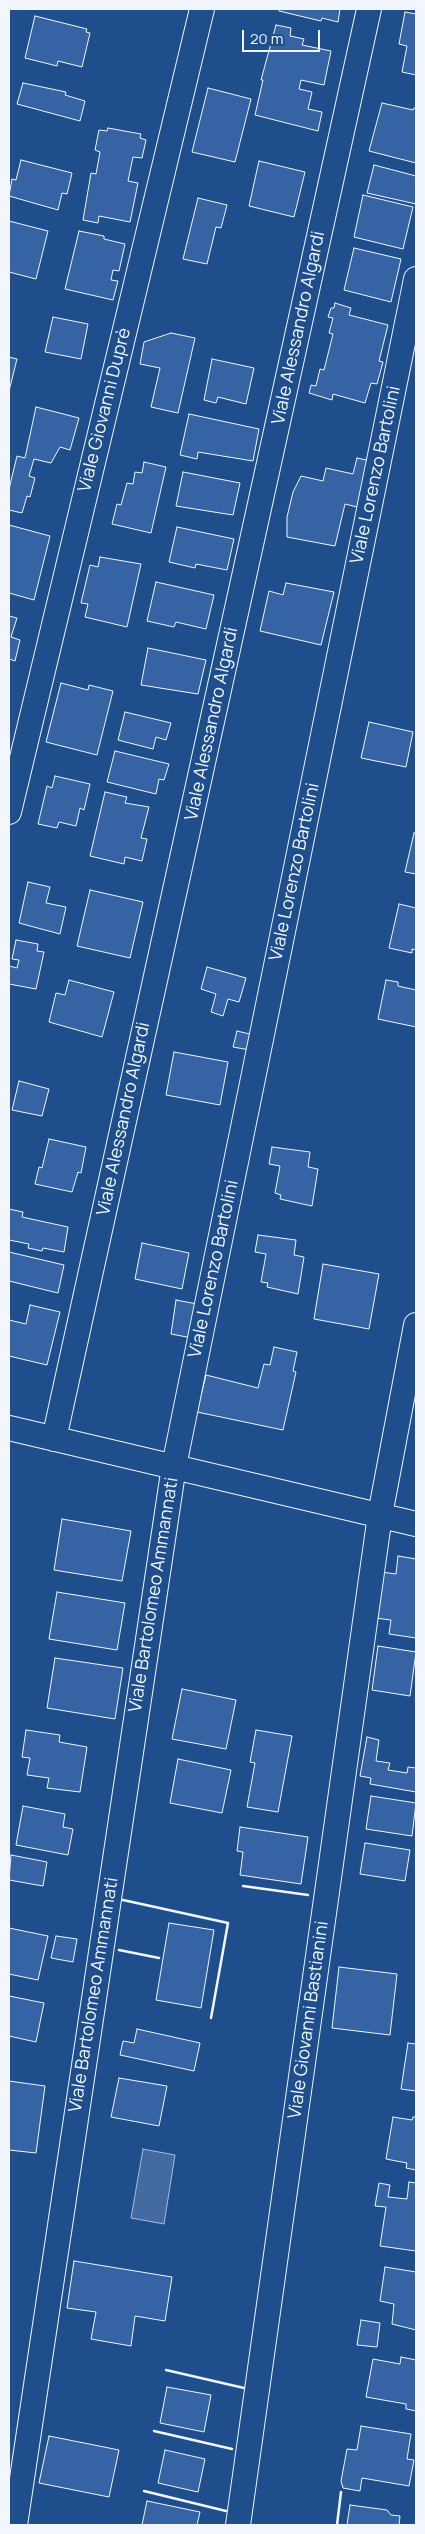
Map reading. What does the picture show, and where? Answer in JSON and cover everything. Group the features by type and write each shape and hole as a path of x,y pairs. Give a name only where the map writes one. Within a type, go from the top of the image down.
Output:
{"street":[{"name":"Viale Giovanni Duprè","path":"9,812 202,9"},
{"name":"Viale Alessandro Algardi","path":"54,1439 369,9"},
{"name":"Viale Lorenzo Bartolini","path":"174,1466 416,279"},
{"name":"Viale Giovanni Bastianini","path":"238,2525 380,1515 416,1325"},
{"path":"9,1428 416,1524"},
{"name":"Viale Bartolomeo Ammannati","path":"15,2525 174,1466"}],"water":[{"path":"143,2149 175,2155 164,2224 131,2218"}],"building":[{"path":"279,9 340,9 338,22 322,18 321,21 279,11"},
{"path":"405,12 416,14 416,75 402,72 407,46 399,44"},
{"path":"35,16 87,29 86,32 90,33 82,67 58,61 57,66 25,58"},
{"path":"276,25 291,28 290,36 304,39 302,45 331,51 324,85 301,80 299,89 312,92 308,109 322,112 318,131 255,115 263,80 261,80"},
{"path":"23,83 66,92 65,95 85,101 80,121 17,104"},
{"path":"208,88 251,99 235,162 192,152"},
{"path":"382,103 413,110 416,108 416,163 369,151"},
{"path":"108,128 141,134 140,138 146,140 142,158 133,157 128,181 138,183 130,222 99,216 98,223 83,220 91,173 96,174 100,152 95,150 99,130 107,131"},
{"path":"21,160 72,173 67,194 62,193 58,210 9,196 12,179 16,180"},
{"path":"259,161 305,172 294,217 249,206"},
{"path":"374,165 416,176 416,204 367,193"},
{"path":"363,195 413,207 403,249 354,237"},
{"path":"198,198 227,205 221,228 216,227 207,264 183,259"},
{"path":"9,221 48,231 36,279 9,272"},
{"path":"79,231 104,236 104,239 125,244 119,271 113,270 111,280 118,281 113,300 65,289"},
{"path":"354,248 401,259 391,302 344,290"},
{"path":"335,303 351,308 349,315 388,325 379,361 383,362 377,384 371,383 365,403 333,394 332,400 309,393 311,385 316,386 320,369 324,370 333,334 329,333 333,318 328,317"},
{"path":"53,317 88,324 81,359 45,352"},
{"path":"171,333 195,338 178,413 151,407 160,368 140,364 144,342"},
{"path":"9,357 17,359 9,391"},
{"path":"212,359 254,368 246,404 218,397 216,403 204,400"},
{"path":"36,407 79,418 70,450 60,447 51,463 34,459 29,476 35,478 30,497 27,496 22,513 9,510 9,489 17,456 25,458"},
{"path":"189,414 259,429 253,461 198,452 197,459 180,455"},
{"path":"357,458 371,461 361,508 345,504 335,546 287,537 287,517 293,492 301,476 323,481 326,468 353,474"},
{"path":"144,462 166,467 151,533 112,524 117,504 121,505 127,483 133,484 135,472 142,473"},
{"path":"183,472 240,483 233,515 176,506"},
{"path":"9,525 50,536 34,600 9,593"},
{"path":"177,527 234,539 227,570 196,564 195,568 169,562"},
{"path":"100,557 141,564 127,627 85,617 88,604 81,603 90,565 98,567"},
{"path":"156,582 214,595 206,629 176,622 174,627 147,621"},
{"path":"286,583 334,592 321,645 260,631 269,591 283,595"},
{"path":"9,616 17,618 11,637 20,640 15,661 9,659"},
{"path":"148,648 206,660 198,694 141,685"},
{"path":"61,683 88,690 89,685 113,691 97,755 46,742"},
{"path":"125,712 171,723 166,740 156,737 153,749 118,740"},
{"path":"369,722 413,732 406,767 361,758"},
{"path":"115,751 169,764 164,780 159,779 156,794 107,782"},
{"path":"55,776 90,784 84,810 80,808 76,826 59,822 57,828 38,824 47,786 52,788"},
{"path":"105,792 127,797 125,803 149,807 141,838 147,839 142,861 125,857 124,864 90,856"},
{"path":"414,833 416,833 416,874 405,872"},
{"path":"28,882 50,887 46,903 66,907 60,934 19,923"},
{"path":"90,890 143,902 130,958 77,946"},
{"path":"399,904 416,908 416,950 412,949 412,953 389,948"},
{"path":"16,940 38,944 37,951 44,952 36,989 9,984 9,966 17,968 19,960 12,959"},
{"path":"207,967 246,978 239,1002 228,999 223,1016 211,1012 216,994 201,989"},
{"path":"69,980 114,992 102,1037 49,1022 56,993 65,995"},
{"path":"386,980 398,982 398,986 416,990 416,1027 378,1019"},
{"path":"237,1031 254,1035 250,1050 233,1047"},
{"path":"174,1052 228,1062 220,1105 166,1095"},
{"path":"19,1081 49,1089 42,1116 12,1110"},
{"path":"49,1139 86,1147 81,1173 78,1172 72,1192 35,1184 39,1167 42,1168"},
{"path":"272,1147 310,1152 308,1167 318,1169 312,1206 280,1199 281,1195 275,1193 280,1166 269,1164"},
{"path":"9,1209 23,1212 22,1217 68,1227 64,1252 43,1248 42,1251 28,1248 29,1244 9,1240"},
{"path":"258,1235 296,1240 294,1255 304,1257 298,1294 267,1287 268,1283 261,1282 266,1254 255,1252"},
{"path":"142,1243 189,1253 182,1289 135,1279"},
{"path":"9,1252 64,1265 58,1293 9,1281"},
{"path":"323,1264 379,1274 369,1329 314,1319"},
{"path":"176,1300 197,1304 192,1338 171,1334"},
{"path":"30,1305 60,1312 47,1365 9,1356 9,1320 26,1324"},
{"path":"274,1347 297,1352 293,1371 296,1372 283,1430 197,1412 206,1375 258,1388 264,1364 270,1365"},
{"path":"62,1519 131,1531 122,1581 54,1570"},
{"path":"398,1556 416,1559 416,1638 389,1634 391,1620 375,1618 381,1572 396,1574"},
{"path":"57,1592 125,1603 117,1650 49,1639"},
{"path":"378,1646 416,1652 410,1696 372,1690"},
{"path":"55,1658 123,1668 115,1719 47,1708"},
{"path":"182,1689 236,1700 226,1749 172,1739"},
{"path":"26,1730 60,1735 59,1742 87,1747 80,1792 47,1788 49,1778 27,1775 30,1758 22,1757"},
{"path":"256,1730 292,1736 278,1812 247,1807 255,1763 250,1762"},
{"path":"367,1737 379,1740 376,1761 390,1763 388,1770 407,1773 408,1767 416,1768 416,1792 370,1784 371,1778 360,1776"},
{"path":"178,1759 231,1770 222,1813 170,1803"},
{"path":"371,1796 416,1803 412,1836 366,1829"},
{"path":"23,1806 65,1814 63,1827 73,1829 68,1855 16,1845"},
{"path":"240,1827 308,1837 301,1884 240,1875 243,1852 237,1851"},
{"path":"365,1843 410,1850 405,1881 360,1874"},
{"path":"11,1855 47,1862 43,1886 9,1880"},
{"path":"169,1923 214,1930 201,2008 156,2000"},
{"path":"9,1928 48,1936 38,1980 9,1974"},
{"path":"56,1936 77,1939 73,1962 51,1958"},
{"path":"339,1967 397,1974 390,2035 332,2028"},
{"path":"9,1996 44,2003 36,2042 9,2036"},
{"path":"137,2029 200,2043 194,2071 120,2055 123,2041 134,2043"},
{"path":"408,2043 416,2044 416,2091 401,2089"},
{"path":"119,2078 167,2086 159,2126 111,2117"},
{"path":"9,2081 45,2086 36,2153 9,2150"},
{"path":"393,2117 412,2120 413,2117 416,2117 416,2170 406,2168 407,2163 386,2159"},
{"path":"409,2182 416,2183 416,2251 380,2246 386,2207 375,2206 379,2183 390,2185 388,2197 407,2199"},
{"path":"74,2261 172,2277 165,2321 135,2316 131,2346 91,2339 96,2312 67,2308"},
{"path":"385,2267 416,2272 416,2330 392,2324 394,2304 380,2301"},
{"path":"361,2320 380,2323 377,2347 357,2345"},
{"path":"401,2357 416,2360 416,2411 406,2409 406,2404 366,2397 373,2359 400,2364"},
{"path":"167,2387 211,2395 204,2432 160,2423"},
{"path":"361,2426 411,2434 407,2459 414,2460 409,2486 362,2478 360,2491 343,2488 341,2481 347,2449 357,2450"},
{"path":"49,2436 119,2450 109,2497 39,2483"},
{"path":"165,2450 205,2459 198,2492 158,2483"},
{"path":"147,2501 200,2512 197,2525 142,2525"},
{"path":"350,2505 387,2510 391,2515 400,2516 399,2525 347,2525"}],"wall":[{"path":"243,1886 308,1895"},
{"path":"123,1900 228,1923 211,2018"},
{"path":"119,1950 159,1958"},
{"path":"166,2370 244,2388"},
{"path":"154,2431 232,2449"},
{"path":"144,2491 226,2511"},
{"path":"337,2525 341,2492"}]}
